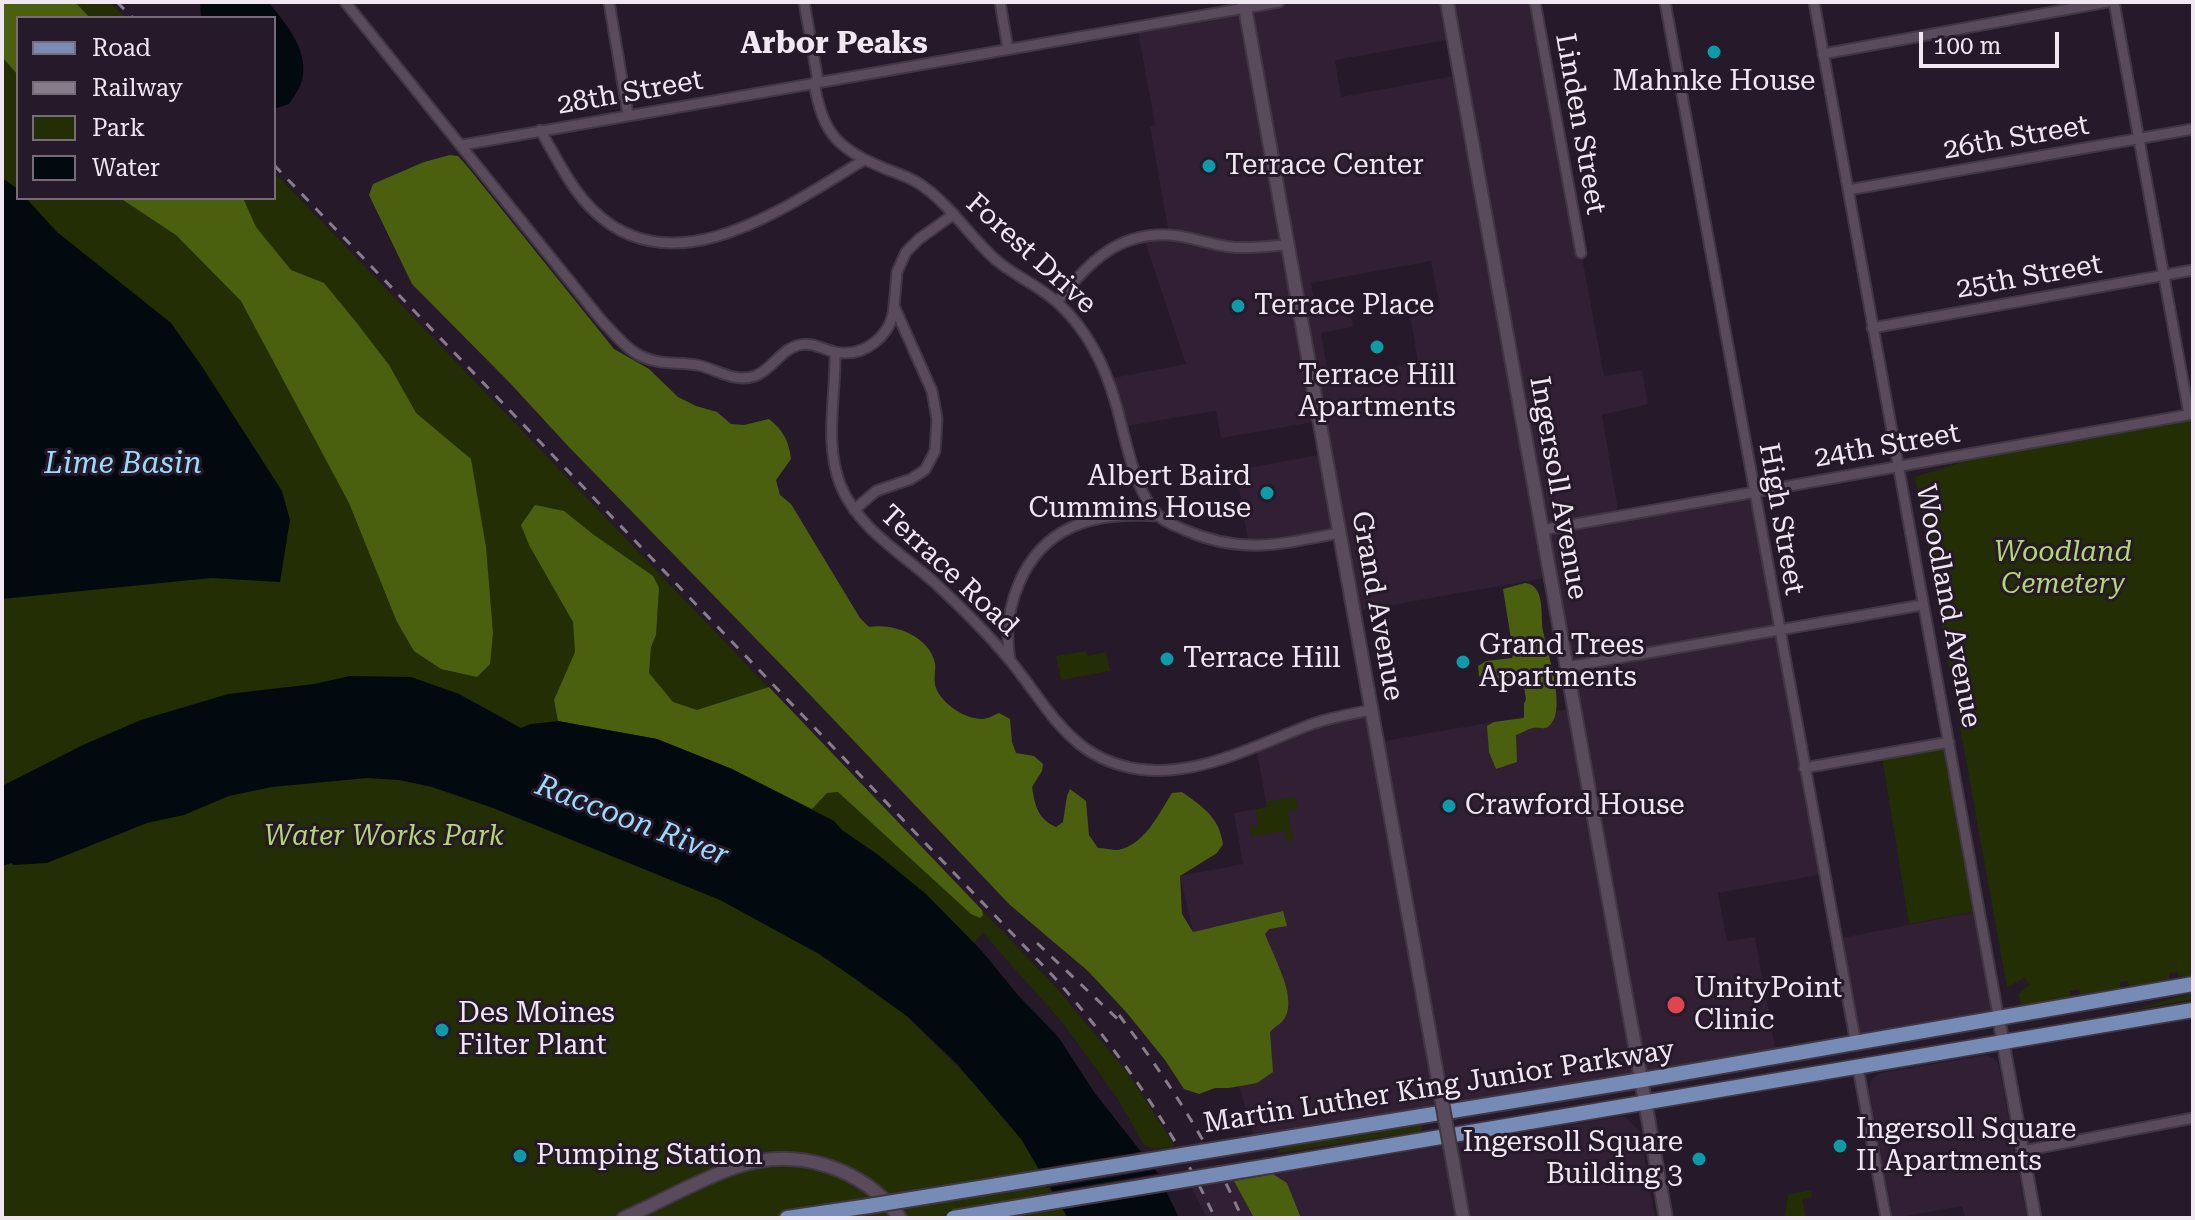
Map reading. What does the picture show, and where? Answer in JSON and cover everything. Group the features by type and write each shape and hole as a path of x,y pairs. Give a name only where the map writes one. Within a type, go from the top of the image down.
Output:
{"main road":[{"name":"Ingersoll Avenue","path":"1447,2 1666,1218"},
{"name":"Grand Avenue","path":"1244,5 1463,1218"},
{"name":"Martin Luther King Junior Parkway","path":"787,1218 1642,1080 2193,984"},
{"name":"Martin Luther King Junior Parkway","path":"953,1218 2193,1010"},
{"path":"624,1218 734,1167 779,1159 820,1163 842,1170 883,1197 900,1218"}],"street":[{"path":"345,2 602,321 640,356 656,362 696,365 742,378 765,372 786,351 799,345 813,344 835,352 858,351 875,343 891,322 897,272 906,252 954,214"},
{"path":"609,2 628,115"},
{"name":"Forest Drive","path":"804,2 819,111 828,129 848,150 864,160 922,185 954,214 996,260 1057,302 1091,340 1115,402 1133,468 1159,516"},
{"path":"1000,2 1008,49"},
{"name":"28th Street","path":"462,145 1244,5 1279,2"},
{"name":"Linden Street","path":"1535,2 1581,253"},
{"name":"High Street","path":"1665,2 1856,1044"},
{"name":"Woodland Avenue","path":"1814,2 2035,1218"},
{"path":"1823,54 2107,2"},
{"path":"2114,2 2191,414"},
{"name":"26th Street","path":"1848,190 2193,129"},
{"path":"540,130 576,191 600,218 643,239 667,242 705,239 748,227 864,160"},
{"path":"1057,302 1097,257 1130,239 1169,235 1232,247 1287,245"},
{"name":"25th Street","path":"1872,328 2193,270"},
{"path":"854,510 876,491 911,479 925,470 935,451 937,419 932,391 894,306"},
{"name":"Terrace Road","path":"835,352 832,456 840,483 854,510 872,531 935,583 1010,660 1040,702 1071,737 1103,759 1137,769 1165,770 1217,760 1331,718 1371,710"},
{"name":"24th Street","path":"1542,530 2191,414"},
{"path":"1010,660 1007,643 1011,608 1024,575 1045,546 1064,531 1087,522 1122,516 1159,516 1206,540 1231,545 1267,546 1339,533"},
{"path":"1567,667 1922,605"},
{"path":"1804,768 1949,742"},
{"path":"1858,1068 1886,1218"},
{"path":"2023,1151 2193,1118"}],"shaded area":[{"path":"1279,2 1535,2 1604,376 1642,370 1648,404 1602,415 1619,516 1754,492 1824,874 1718,893 1727,941 1755,937 1777,1057 1256,1143 1193,932 1180,876 1243,864 1234,813 1267,807 1256,748 1311,725 1371,710 1378,742 1574,708 1550,577 1353,612 1339,534 1249,547 1236,470 1324,454 1319,421 1221,438 1216,411 1121,427 1107,379 1186,364 1143,236 1169,234 1150,127 1155,125 1137,26","holes":["1453,39 1459,75 1341,97 1335,60","1431,261 1440,308 1410,314 1418,362 1329,378 1321,333 1353,327 1349,300 1315,305 1311,283"]},
{"path":"1974,912 1990,997 1999,1020 1856,1044 1836,939"},
{"path":"1986,1055 1994,1058 1999,1066 2027,1218 1965,1218 1962,1206 1893,1218 1869,1090 1871,1080 1880,1073"},
{"path":"1624,1116 1640,1131 1655,1218 1301,1218 1287,1183 1273,1174"},
{"path":"1234,1181 1254,1218 1207,1218 1192,1188"}],"green space":[{"name":"Water Works Park","path":"2,2 110,2 123,16 16,16 16,200 276,200 276,174 1053,984 1128,1073 1175,1146 1154,1149 1144,1145 1118,1099 1062,1022 983,933 908,1018 980,1090 1020,1137 1068,1218 2,1218"},
{"path":"2,2 75,2 88,16 16,16 16,73 2,57"},
{"path":"458,156 467,166 614,349 649,369 678,397 717,412 731,424 744,425 769,419 778,427 787,441 791,459 776,480 780,495 791,504 860,618 869,627 889,627 909,633 926,645 935,663 936,688 943,700 955,710 975,718 982,719 999,713 1010,719 1016,753 1034,756 1043,764 1032,787 1036,806 1045,820 1056,827 1063,822 1070,789 1086,801 1089,835 1098,848 1118,850 1144,835 1172,793 1182,792 1209,814 1218,827 1223,844 1217,853 1180,876 1182,914 1193,932 1283,911 1287,926 1269,929 1265,934 1283,976 1288,1000 1284,1019 1270,1032 1273,1072 1257,1083 1215,1088 1199,1094 1184,1089 1127,1013 1088,971 1010,905 412,284 369,195 373,184 424,162"},
{"path":"123,200 244,200 256,227 291,270 324,283 356,322 389,365 416,413 471,459 486,547 493,633 490,664 477,677 441,669 414,651 397,622 349,503 241,301 176,235"},
{"name":"Woodland Cemetery","path":"2193,414 2193,975 2179,977 2177,972 2169,973 2169,979 2129,987 2128,981 2120,982 2120,988 2080,995 2079,989 2070,991 2071,997 2021,1006 2018,994 2030,984 2024,978 2007,988 1915,477 2011,446"},
{"path":"535,505 564,511 653,576 659,588 656,635 651,647 649,673 673,702 697,710 769,687 982,910 983,915 980,918 971,914 838,792 827,793 812,809 732,769 657,739 558,721 554,700 575,652 573,622 521,525"},
{"path":"1525,583 1536,589 1541,602 1543,631 1557,706 1555,716 1547,727 1516,735 1517,762 1496,769 1489,752 1487,726 1494,722 1524,718 1524,686 1516,685 1521,679 1519,673 1503,680 1489,675 1483,678 1479,676 1478,666 1486,661 1512,658 1516,645 1511,639 1503,589"},
{"path":"1086,651 1088,656 1106,652 1110,671 1061,680 1056,656"},
{"path":"1949,742 1974,912 1909,924 1882,757"},
{"path":"1296,797 1298,809 1288,811 1293,840 1286,842 1284,831 1251,837 1249,827 1258,825 1256,809 1267,808 1266,802"},
{"path":"2193,993 2193,999 2124,1012"},
{"path":"1421,1125 1422,1131 1278,1153 1277,1150 1288,1147"},
{"path":"1273,1174 1287,1183 1301,1218 1254,1218 1234,1181"},
{"path":"1811,1190 1812,1197 1802,1199 1806,1218 1785,1218 1788,1195"}],"water":[{"path":"200,2 268,2 293,36 301,55 302,79 289,104 276,108 276,16 201,16"},
{"name":"Lime Basin","path":"2,178 16,188 16,200 28,200 57,232 171,323 282,491 290,520 280,582 211,578 2,599"},
{"name":"Raccoon River","path":"350,676 411,677 459,694 521,728 558,721 657,739 732,769 834,821 926,894 981,950 1059,1038 1094,1092 1157,1172 1179,1218 1068,1218 1021,1139 957,1064 908,1017 819,954 720,900 493,808 432,787 399,780 367,778 272,787 229,796 184,815 147,823 47,863 2,866 2,786 141,720 228,694 314,684"}],"pier":[{"path":"1146,1151 1160,1169 1046,1188 1036,1169"},
{"path":"1162,1173 1171,1191 1059,1210 1048,1192"}],"railway":[{"path":"117,2 131,16"},
{"path":"276,167 1053,976 1100,1032 1143,1091 1182,1153 1215,1218"},
{"path":"1037,943 1124,1025"},
{"path":"1119,1015 1186,1113 1216,1164 1242,1218"}],"place":[{"name":"Mahnke House","path":"1714,52"},
{"name":"Terrace Center","path":"1209,166"},
{"name":"Terrace Place","path":"1238,306"},
{"name":"Terrace Hill Apartments","path":"1377,347"},
{"name":"Albert Baird Cummins House","path":"1267,493"},
{"name":"Terrace Hill","path":"1167,659"},
{"name":"Grand Trees Apartments","path":"1463,662"},
{"name":"Crawford House","path":"1449,806"},
{"name":"UnityPoint Clinic","path":"1676,1005"},
{"name":"Des Moines Filter Plant","path":"442,1030"},
{"name":"Ingersoll Square II Apartments","path":"1840,1146"},
{"name":"Pumping Station","path":"520,1156"},
{"name":"Ingersoll Square Building 3","path":"1699,1159"}],"district":[{"name":"Arbor Peaks","path":"834,44"}]}
